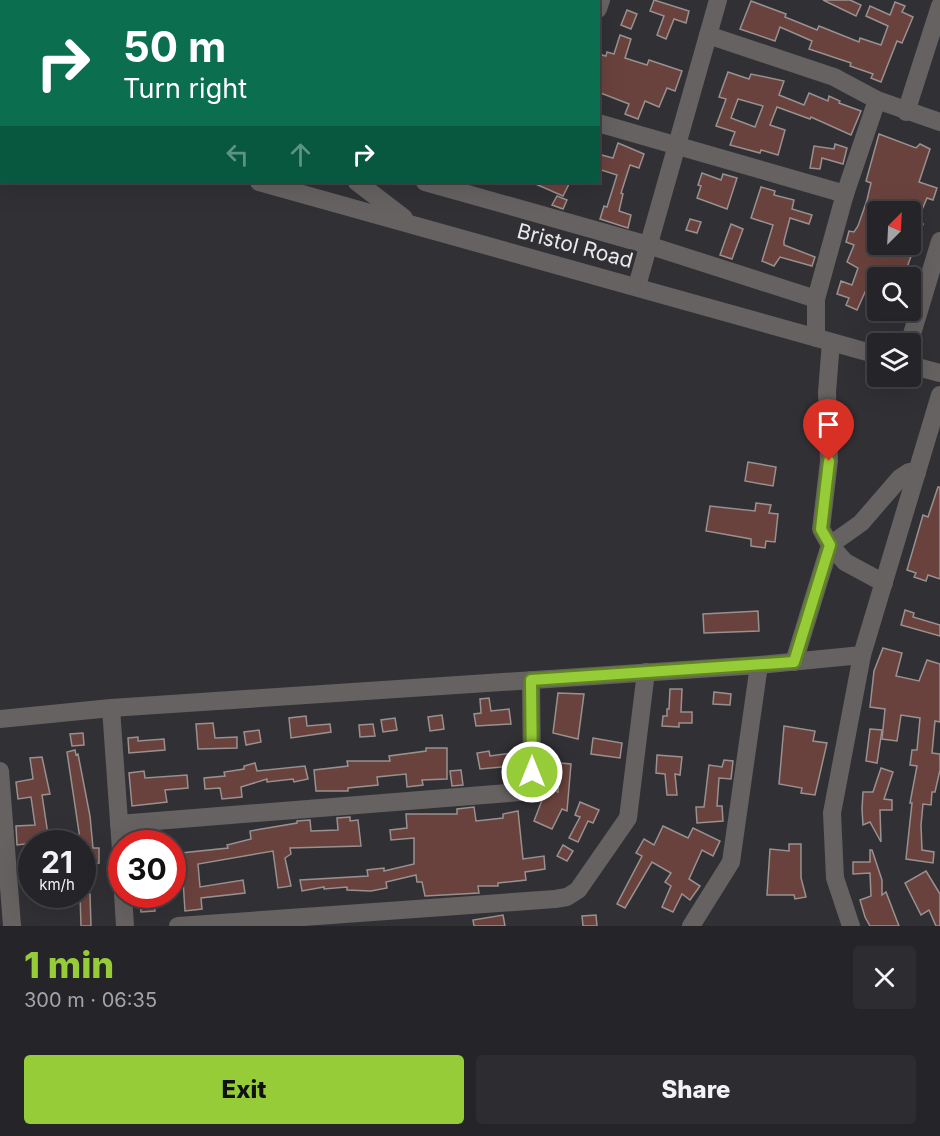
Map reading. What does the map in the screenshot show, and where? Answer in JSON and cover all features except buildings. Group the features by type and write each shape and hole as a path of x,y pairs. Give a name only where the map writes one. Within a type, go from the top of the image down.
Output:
{"street":[{"path":"637,286 718,0"},
{"path":"906,112 940,9"},
{"path":"708,35 834,77 877,100 940,122"},
{"path":"877,100 845,194 816,299 824,340 829,461 821,529 830,545 845,562 884,583"},
{"path":"600,124 845,194"},
{"name":"Bristol Road","path":"263,183 637,286 867,353"},
{"path":"358,183 410,223"},
{"path":"429,183 648,245 816,299"},
{"path":"912,333 940,241"},
{"path":"921,368 940,373"},
{"path":"851,926 835,878 831,818 862,655 917,472 936,429 940,395"},
{"path":"794,662 830,545 861,523 900,478 909,472 917,472"},
{"path":"0,719 111,708 759,665 862,655"},
{"path":"691,926 731,862 759,665"},
{"path":"177,926 358,920 567,897 578,890 628,818 646,672"},
{"path":"119,824 521,792 527,786 532,772 531,680"},
{"path":"111,708 119,830"},
{"path":"0,771 12,926"},
{"path":"124,908 125,926"}],"route":[{"path":"532,772 531,680 794,662 830,545 821,529 829,461"}]}
